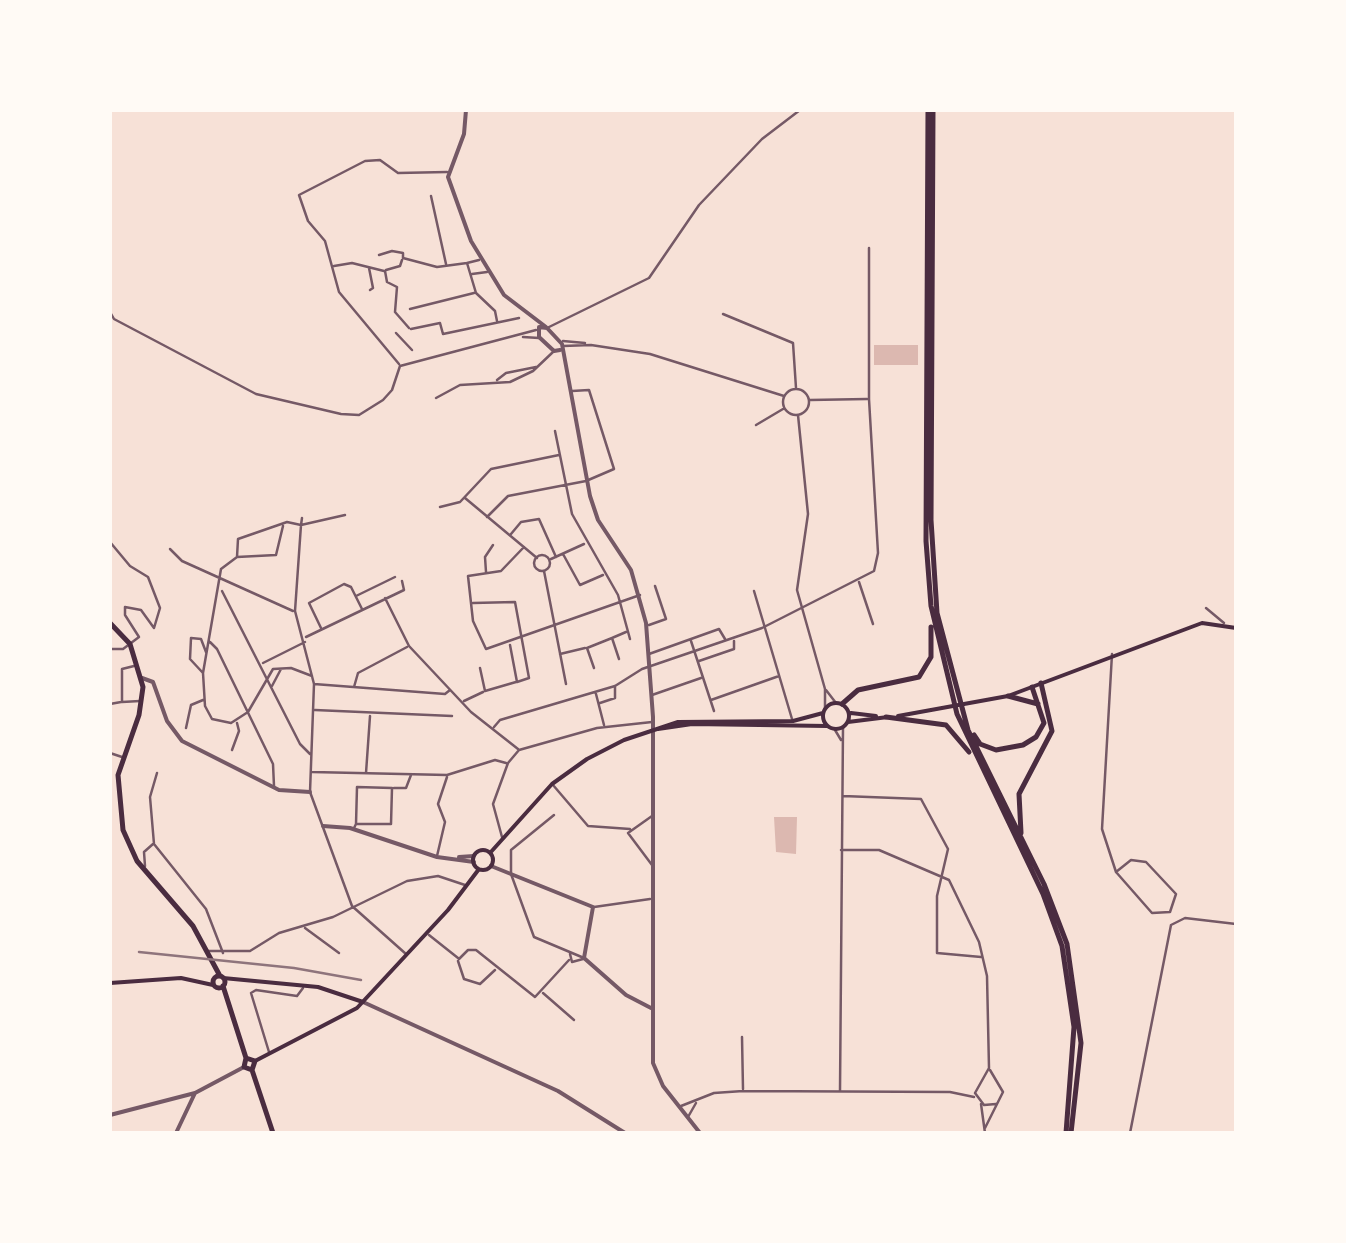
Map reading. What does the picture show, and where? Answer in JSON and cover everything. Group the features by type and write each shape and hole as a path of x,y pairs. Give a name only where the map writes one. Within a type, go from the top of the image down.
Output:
{"main road":[{"path":"246,1058 255,1061 338,1022 363,1002 427,934 479,868 490,866 490,853 502,838 552,784 586,759 653,726 693,721 793,721 839,704 858,690 913,680 924,672 931,657 932,619 926,541 930,110"},
{"path":"930,110 931,556 940,631 963,714 1055,908 1076,985 1081,1054 1068,1133"},
{"path":"932,619 950,692 976,762 1043,894 1066,963 1075,1045 1068,1133"},
{"path":"848,722 944,710 1008,696 1202,622 1236,628"},
{"path":"110,624 130,644 142,678 142,702 122,757 118,811 143,869 193,926 207,953 246,1058 244,1067 252,1070"},
{"path":"1022,840 1019,794 1052,732 1041,683"},
{"path":"963,714 980,744 1006,749 1031,742 1044,723 1032,687"},
{"path":"1008,696 1038,704"},
{"path":"839,704 849,712 946,725 976,762"},
{"path":"824,711 827,726"},
{"path":"653,726 827,726 835,730 848,722 849,712"},
{"path":"479,868 474,859 480,851 490,853"},
{"path":"110,983 237,978 303,985 363,1002"},
{"path":"255,1061 252,1070 273,1133"}],"street":[{"path":"466,110 464,134 448,172 479,260 514,306 547,328 559,347 572,392 586,482 598,520 640,595 653,726 653,1063 700,1133"},
{"path":"400,366 547,328 650,278 699,205 762,139 800,110"},
{"path":"400,366 339,292 334,266 300,195 365,161 380,160 406,174 448,172"},
{"path":"430,196 446,266"},
{"path":"494,727 500,720 615,686 648,668 766,626 874,571 878,563 869,399 869,248"},
{"path":"334,266 352,263 385,271 400,266 403,258 403,254 392,250 379,255"},
{"path":"403,258 446,266 479,260"},
{"path":"467,263 476,293 495,311 497,322"},
{"path":"369,267 374,288 370,290"},
{"path":"385,271 387,282 397,287 395,312 410,329"},
{"path":"471,275 487,272"},
{"path":"410,309 476,293"},
{"path":"110,312 114,319 256,394 341,414 358,415 383,400 392,390 400,366"},
{"path":"724,314 793,343 796,388 809,400 869,399"},
{"path":"530,317 548,355"},
{"path":"401,338 410,329 440,322 442,334 519,318"},
{"path":"396,332 412,350"},
{"path":"521,337 541,339 559,347 591,345 650,354 784,396"},
{"path":"436,398 460,385 510,382 537,367 559,347"},
{"path":"495,382 506,373 537,367"},
{"path":"784,396 796,388"},
{"path":"487,516 508,496 609,474 614,461 589,390 572,392"},
{"path":"784,396 784,408"},
{"path":"809,400 798,415 808,503 796,578 799,606 825,689 824,711"},
{"path":"784,408 798,415"},
{"path":"756,425 784,408"},
{"path":"555,432 566,486 586,543 621,602 630,639"},
{"path":"440,507 457,504 491,469 560,455"},
{"path":"464,497 537,558 550,560"},
{"path":"236,557 235,541 283,524 301,525 345,515"},
{"path":"302,518 295,611 306,640 314,684 310,792 352,906 407,955"},
{"path":"510,535 521,522 539,519 556,557"},
{"path":"283,524 276,555 236,557 223,564 203,673 204,700 212,718 236,722 248,712 266,675 282,667 313,677"},
{"path":"110,542 127,563 148,576 160,608 154,628 141,610 125,607 125,615 139,632 130,644 110,649"},
{"path":"566,684 544,570 550,560 586,543"},
{"path":"486,573 485,557 493,545"},
{"path":"524,547 507,568 468,576 484,646 510,644 640,595"},
{"path":"170,549 182,562 206,570 222,582 295,611"},
{"path":"563,554 580,585 606,574"},
{"path":"537,558 536,567 544,570"},
{"path":"356,596 395,577"},
{"path":"859,580 873,624"},
{"path":"262,664 322,629 404,590 402,581"},
{"path":"322,629 310,602 344,584 356,596 362,610"},
{"path":"646,626 666,619 655,586"},
{"path":"220,590 262,664 300,744 311,755"},
{"path":"754,591 793,721"},
{"path":"385,598 408,646 462,702 520,750"},
{"path":"462,702 531,676 515,602 472,604"},
{"path":"1206,608 1224,623"},
{"path":"648,654 720,629 726,640"},
{"path":"560,654 628,632"},
{"path":"203,673 190,659 190,638 201,638 206,653"},
{"path":"612,638 618,659"},
{"path":"697,662 734,649 733,638"},
{"path":"691,639 714,711"},
{"path":"208,642 217,649 273,764 274,786"},
{"path":"510,644 517,682"},
{"path":"354,688 358,673 408,646"},
{"path":"587,648 594,668"},
{"path":"1112,654 1102,823 1116,872 1152,913 1170,912 1176,894 1146,862 1131,860 1116,872"},
{"path":"122,702 122,669 134,666"},
{"path":"272,686 282,667"},
{"path":"480,668 485,691"},
{"path":"710,700 780,676"},
{"path":"142,678 153,682 167,720 182,741 274,786 310,792"},
{"path":"652,695 702,678"},
{"path":"314,684 445,694 451,689"},
{"path":"599,704 614,698 615,686"},
{"path":"825,689 839,704"},
{"path":"595,692 605,726"},
{"path":"186,728 190,706 204,700"},
{"path":"110,704 142,702"},
{"path":"315,710 452,716"},
{"path":"366,774 370,715"},
{"path":"232,750 239,730 236,722"},
{"path":"502,838 493,804 508,763 520,750 605,726 653,726"},
{"path":"840,1091 843,728"},
{"path":"835,730 842,742"},
{"path":"110,753 122,757"},
{"path":"311,772 447,775 495,760 508,763"},
{"path":"156,772 150,797 154,844 206,909 223,952"},
{"path":"355,827 358,774"},
{"path":"357,786 406,788 411,774"},
{"path":"440,857 445,822 438,804 447,775"},
{"path":"552,784 588,826 630,828 653,816"},
{"path":"323,826 391,824 392,788"},
{"path":"842,796 921,799 948,850 940,888 937,953 983,957"},
{"path":"554,815 511,850 512,877 534,937 584,958 626,995 652,1008"},
{"path":"355,827 440,857 474,859"},
{"path":"630,828 628,837 652,866"},
{"path":"143,869 144,852 154,844"},
{"path":"841,850 879,850 944,876 952,886 983,957 990,1001 989,1068 976,1088 950,1092"},
{"path":"490,866 593,907 637,904 652,898"},
{"path":"207,953 250,950 279,932 304,927 423,877 452,878 467,886"},
{"path":"940,888 952,886"},
{"path":"584,958 593,907"},
{"path":"1130,1133 1171,924 1184,918 1236,924"},
{"path":"304,927 339,953"},
{"path":"427,934 459,959 464,979 480,984 496,968"},
{"path":"459,959 471,949 530,996 542,992 569,960 570,952"},
{"path":"569,960 584,958"},
{"path":"270,1054 249,997 256,990 297,996 303,985"},
{"path":"542,992 574,1020"},
{"path":"363,1002 558,1090 625,1133"},
{"path":"742,1037 743,1091"},
{"path":"110,1114 195,1094 244,1067"},
{"path":"985,1130 1003,1092 989,1068"},
{"path":"982,1080 996,1080"},
{"path":"976,1088 985,1130"},
{"path":"680,1107 714,1094 743,1091 950,1092 970,1094 979,1102 996,1104"},
{"path":"176,1133 195,1094"},
{"path":"688,1117 696,1102"}],"shaded area":[{"path":"874,345 918,345 918,365 874,365"},
{"path":"774,817 797,817 796,854 776,852"}],"railway":[{"path":"139,952 294,968 361,980"}]}
